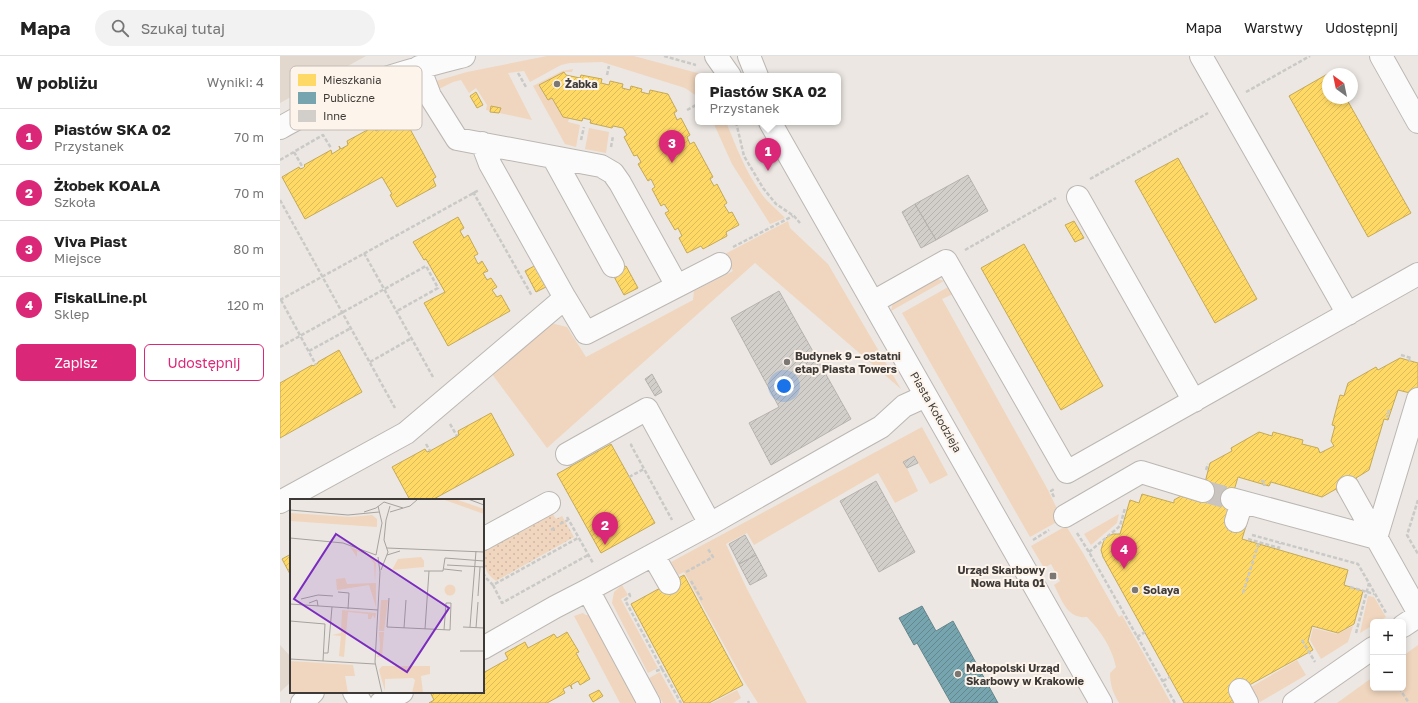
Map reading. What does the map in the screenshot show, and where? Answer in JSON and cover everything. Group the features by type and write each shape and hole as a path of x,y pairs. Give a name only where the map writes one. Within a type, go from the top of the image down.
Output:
{"street":[{"path":"422,66 464,56"},
{"path":"749,56 756,73"},
{"path":"1201,56 1348,314"},
{"path":"1381,56 1418,122"},
{"path":"708,61 726,73"},
{"path":"422,75 430,96 457,139 601,166 613,173 677,286"},
{"path":"280,128 290,123"},
{"name":"Piasta Kołodzieja","path":"772,125 1101,703"},
{"path":"482,143 490,164 586,333 677,286 725,256"},
{"path":"553,157 613,266"},
{"path":"1078,197 1194,401"},
{"path":"873,302 946,261 1068,472 1418,274"},
{"path":"280,502 406,433 565,298"},
{"path":"485,642 653,555 708,534 881,427 904,406 926,396"},
{"path":"1376,538 1417,404"},
{"path":"567,454 647,409 708,534"},
{"path":"1065,516 1141,472 1203,491"},
{"path":"1348,487 1418,612"},
{"path":"484,539 549,503"},
{"path":"1239,516 1376,538"},
{"path":"653,555 669,583"},
{"path":"588,590 649,703"},
{"path":"1406,619 1418,616"},
{"path":"1294,703 1370,650"},
{"path":"302,703 312,693"},
{"path":"355,693 361,703"},
{"path":"381,703 400,693"}],"path":[{"path":"664,56 708,61"},
{"path":"1243,93 1310,56"},
{"path":"607,75 609,66"},
{"path":"518,73 526,88"},
{"path":"687,110 695,106"},
{"path":"725,256 771,226 794,216 776,204 762,188 744,156 738,125"},
{"path":"280,160 323,135 331,148"},
{"path":"294,152 302,168"},
{"path":"316,365 280,300 473,192 485,187"},
{"path":"473,192 534,299"},
{"path":"280,200 395,408"},
{"path":"364,253 433,377"},
{"path":"280,347 426,266 438,288 397,311"},
{"path":"309,351 351,328"},
{"path":"370,362 412,338"},
{"path":"1402,355 1410,358 1409,361"},
{"path":"631,445 673,521"},
{"path":"629,477 644,469"},
{"path":"1068,472 1064,483 1051,491 1065,516 1089,552 1175,703"},
{"path":"1418,500 1407,535 1418,554"},
{"path":"549,503 558,512 562,510 595,566"},
{"path":"1089,552 1120,526 1125,507"},
{"path":"1239,516 1259,542 1279,548 1280,543"},
{"path":"1239,516 1249,521 1246,534 1358,564 1376,595 1394,619"},
{"path":"702,600 686,572 713,557 708,534"},
{"path":"493,585 578,538"},
{"path":"1243,594 1259,542"},
{"path":"484,575 493,585 502,603 588,555"},
{"path":"1355,636 1369,583"},
{"path":"1350,587 1376,595"},
{"path":"626,589 630,596 625,600 662,669"},
{"path":"1137,637 1145,632"},
{"path":"1302,640 1318,668"},
{"path":"1163,681 1170,678"},
{"path":"1401,691 1409,703"}],"shaded area":[{"path":"280,56 366,56 348,66 290,66 290,98 280,103"},
{"path":"547,56 634,56 697,73 695,73 695,95 685,88 602,62 570,63 561,65 530,82 524,71 508,73 532,120 486,110 487,105 476,88 469,93 461,80 439,89 436,81 467,72"},
{"path":"573,69 572,72 564,72 539,85 548,100 552,98 563,117 569,119 568,122 580,125 576,147 565,144 533,86 562,71"},
{"path":"714,125 727,125 741,158 755,185 766,199 785,218 770,224 732,164"},
{"path":"589,128 609,132 606,153 585,149"},
{"path":"788,221 790,228 828,264 901,389 755,263 547,448 492,374 551,323 567,327 586,357 693,300 694,291 733,271 723,255"},
{"path":"930,279 944,281 891,311 893,302"},
{"path":"950,286 953,294 942,299 1048,490 1062,519 1030,537 902,313"},
{"path":"922,427 948,475 930,484 914,456 904,462 918,491 895,503 878,473 754,545 747,533 726,544 747,589 807,703 758,703 744,681 684,572 678,575 671,562"},
{"path":"551,511 556,519 562,516 574,537 496,581 492,578 485,567 484,548"},
{"path":"1119,514 1117,523 1091,545 1084,534"},
{"path":"1066,526 1119,617 1122,615 1171,703 1119,703 1112,689 1110,677 1110,673 1116,667 1112,653 1105,640 1087,617 1075,615 1066,607 1054,585 1060,581 1051,564 1044,568 1031,546"},
{"path":"622,585 628,595 621,599 658,668 648,673 612,603 614,592"},
{"path":"1368,596 1374,597 1386,617 1383,619 1370,619 1370,627 1360,633"},
{"path":"583,613 590,615 638,703 620,703 574,616"},
{"path":"1353,626 1348,642 1321,659 1310,640 1313,628 1337,634"},
{"path":"280,645 290,656 290,683 280,692"},
{"path":"1418,645 1418,703 1337,703 1370,679 1370,691 1406,691 1406,654"},
{"path":"1297,660 1306,675 1260,702 1251,687"},
{"path":"660,672 677,703 663,703 649,678"},
{"path":"737,690 741,698 733,703 712,703"}],"building: Mieszkania":[{"path":"564,72 566,75 580,78 581,75 602,79 601,83 609,85 610,81 623,84 622,88 630,90 631,86 642,89 641,92 649,94 650,90 668,94 677,111 674,113 677,120 681,118 690,135 687,137 690,144 694,142 713,177 710,179 714,186 717,184 727,203 724,205 729,213 732,212 739,225 726,232 727,236 703,249 701,246 687,253 679,238 682,236 678,228 675,230 665,213 669,211 664,204 661,206 652,189 655,187 651,179 648,181 638,164 641,162 637,155 634,156 624,137 627,135 623,128 613,126 612,128 590,123 591,120 583,118 582,121 563,117 552,98 548,100 539,85"},
{"path":"1322,77 1322,104 1349,104 1411,213 1368,237 1289,96"},
{"path":"476,92 483,105 477,108 470,96"},
{"path":"491,106 501,108 499,113 490,112"},
{"path":"367,130 411,130 436,177 433,179 436,186 397,207 390,195 392,194 382,177 305,219 282,177 299,167 300,169 303,168 305,166 304,165 331,150 332,154 340,149 339,146 341,149 348,145 347,141"},
{"path":"1178,158 1257,299 1215,323 1135,181"},
{"path":"458,217 464,228 460,231 464,238 468,235 478,254 474,256 478,264 482,261 488,271 483,273 487,280 491,278 497,287 492,290 497,297 501,295 510,311 448,346 424,303 445,292 426,259 424,260 413,242"},
{"path":"1074,221 1084,238 1075,242 1065,225"},
{"path":"1024,244 1103,386 1061,410 981,268"},
{"path":"536,265 548,286 536,292 525,271"},
{"path":"626,266 638,288 624,295 612,273"},
{"path":"339,350 362,392 280,438 280,383 312,365 313,366"},
{"path":"1400,358 1418,363 1418,395 1398,390 1388,420 1384,419 1369,470 1356,478 1358,482 1338,493 1336,489 1322,497 1271,482 1269,486 1238,477 1226,518 1247,523 1242,539 1348,570 1344,585 1363,591 1354,624 1338,633 1312,626 1308,641 1313,650 1233,694 1238,703 1184,703 1103,557 1101,550 1104,540 1113,534 1120,534 1130,500 1139,503 1142,494 1174,503 1174,500 1181,496 1200,502 1210,463 1232,451 1231,448 1259,432 1272,436 1273,432 1303,440 1302,444 1318,448 1320,453 1334,446 1331,441 1335,426 1332,425 1340,395 1344,396 1348,383 1376,367 1378,370"},
{"path":"491,413 514,455 434,499 409,499 392,467 425,449 427,452 430,451 459,435 458,431"},
{"path":"611,444 655,523 601,553 557,474"},
{"path":"290,555 290,574 282,559"},
{"path":"684,575 743,685 709,703 684,703 631,604"},
{"path":"567,632 579,652 576,653 590,679 580,685 578,681 571,685 572,689 570,685 563,689 565,693 547,703 429,703 434,700 431,694 433,693 484,693 484,672 508,659 505,653 525,642 528,648 554,634 557,638"},
{"path":"599,690 603,696 593,702 589,695"}],"building: Publiczne":[{"name":"Małopolski Urząd Skarbowy w Krakowie","path":"922,606 936,631 953,621 998,703 951,703 917,643 914,645 899,618"}],"building: Inne":[{"path":"968,175 988,211 936,240 915,204"},
{"path":"915,204 936,240 921,248 902,212"},
{"name":"Budynek 9 – ostatni etap Piasta Towers","path":"779,291 851,419 771,465 749,423 779,407 731,318"},
{"path":"652,374 662,392 655,396 645,379"},
{"path":"914,456 918,463 907,468 903,462"},
{"path":"876,481 915,552 879,572 840,501"},
{"path":"745,535 756,555 739,564 729,544"},
{"path":"756,555 767,576 750,585 739,564"}],"tunnel":[{"path":"1203,491 1232,499"}],"place":[{"name":"Żabka","path":"557,84"},
{"name":"Viva Piast","path":"672,163"},
{"name":"Piastów SKA 02","path":"768,171"},
{"name":"Budynek 9 – ostatni etap Piasta Towers","path":"787,362"},
{"name":"Żłobek KOALA","path":"605,545"},
{"name":"FiskalLine.pl","path":"1124,569"},
{"name":"Urząd Skarbowy Nowa Huta 01","path":"1053,576"},
{"name":"Solaya","path":"1135,590"},
{"name":"Małopolski Urząd Skarbowy w Krakowie","path":"958,674"}]}
